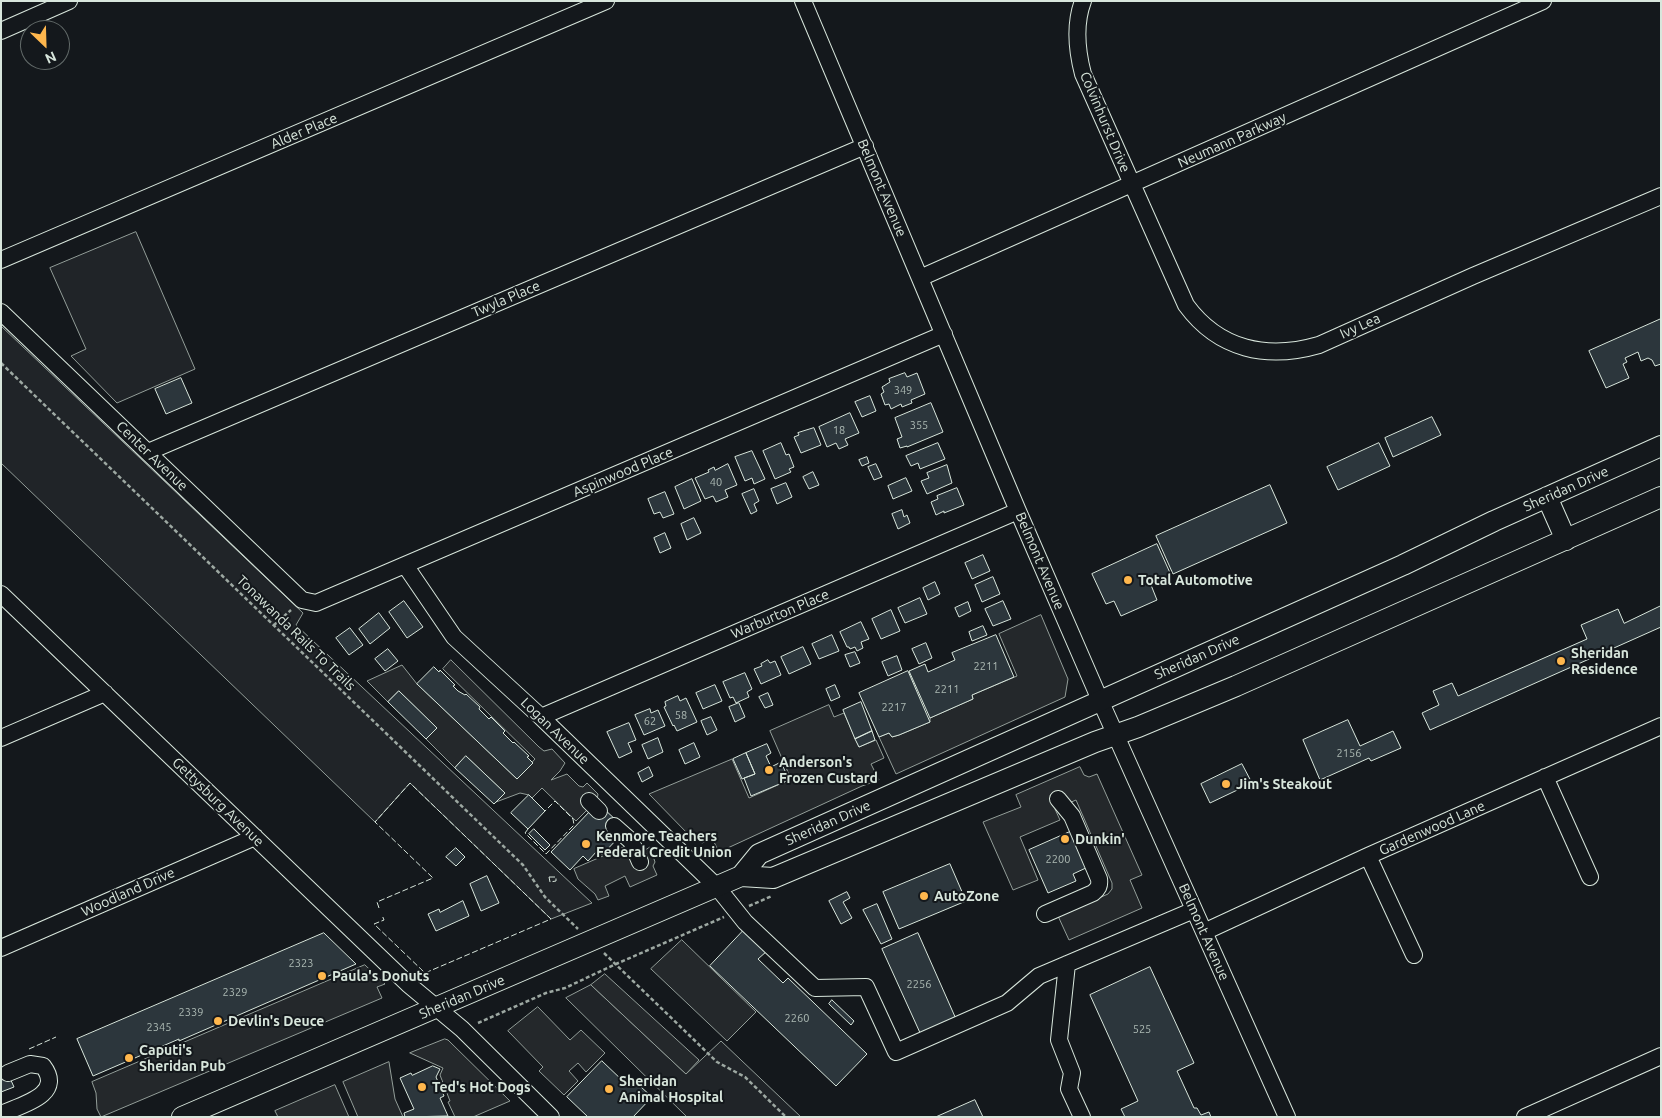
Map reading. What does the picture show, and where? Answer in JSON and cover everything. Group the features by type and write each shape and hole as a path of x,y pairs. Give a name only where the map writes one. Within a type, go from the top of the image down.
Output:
{"main road":[{"name":"Sheridan Drive","path":"182,1117 717,887 741,876 759,854 1403,565 1494,521 1661,446"},
{"path":"1547,497 1566,540"},
{"name":"Sheridan Drive","path":"741,876 773,878 1095,742 1138,728 1661,497"}],"street":[{"path":"1,31 70,1"},
{"name":"Alder Place","path":"1,260 606,1"},
{"name":"Belmont Avenue","path":"803,1 1018,511 1115,735 1287,1117"},
{"name":"Colvinhurst Drive","path":"1083,1 1077,32 1078,54 1083,74 1132,184"},
{"name":"Neumann Parkway","path":"920,278 1543,1"},
{"name":"Twyla Place","path":"148,452 865,146"},
{"name":"Ivy Lea","path":"1132,184 1186,305 1196,318 1209,330 1241,346 1261,351 1280,352 1300,350 1319,345 1473,276 1661,196"},
{"name":"Center Avenue","path":"1,312 302,600"},
{"name":"Aspinwood Place","path":"302,600 316,603 944,334"},
{"name":"Warburton Place","path":"541,717 1018,511"},
{"name":"Logan Avenue","path":"405,565 454,637 541,717 717,887 745,922 815,988 866,987 896,1052 1007,1003 1038,976 1067,964"},
{"name":"Gettysburg Avenue","path":"1,594 408,984 462,1029 550,1117"},
{"path":"1,738 105,693"},
{"name":"Gardenwood Lane","path":"1204,932 1368,856 1661,726"},
{"path":"1545,777 1590,876"},
{"path":"1045,914 1093,893 1100,885 1072,816 1058,799"},
{"path":"614,826 631,841 640,862"},
{"name":"Woodland Drive","path":"1,948 255,837"},
{"path":"1368,856 1414,955"},
{"path":"1082,1117 1069,1089 1072,1073 1059,1040 1067,964 1194,910"},
{"path":"1,1114 39,1098 50,1082 48,1072 36,1057 28,1056 5,1070"},
{"path":"1525,1117 1661,1056"}],"path":[{"name":"Tonawanda Rails To Trails","path":"1,363 523,865 545,896 572,923"},
{"path":"274,625 302,600"},
{"path":"611,959 717,1062 745,1077 786,1117"}],"shaded area":[{"path":"136,232 195,369 117,403 71,356 86,349 50,268"},
{"path":"1,326 303,613 296,625 592,903 551,919 410,783 375,822 1,463"},
{"path":"1041,615 1068,679 1065,697 896,774 879,737 889,733 892,737 899,735 930,722 930,718 973,699 972,695 1017,676 999,634"},
{"path":"451,660 539,747 544,751 552,749 565,763 551,780 567,774 579,786 583,787 587,783 598,794 597,800 576,821 542,788 532,798 529,795 520,793 496,802 505,793 467,757 455,768 426,739 437,728 399,691 388,702 367,681 402,665 417,684 517,779 535,759 443,669"},
{"path":"829,705 834,717 844,713 859,747 876,740 884,758 871,764 879,780 862,786 719,852 711,840 702,843 692,835 689,835 649,794 732,759 749,798 791,779 770,731"},
{"path":"1080,767 1084,775 1089,777 1097,774 1142,875 1130,880 1142,908 1069,940 1058,916 1108,894 1112,889 1112,883 1076,800 1055,809 1060,820 1020,837 1038,880 1013,890 983,822 1021,807 1016,795"},
{"path":"629,845 645,850 650,847 655,862 653,866 657,875 630,887 625,876 605,886 609,896 598,900 595,894 578,879 574,869"},
{"path":"682,940 756,1012 727,1041 651,969"},
{"path":"365,965 385,984 377,987 382,998 101,1117 97,1109 96,1093 92,1082"},
{"path":"605,974 699,1060 686,1074 591,985"},
{"path":"591,985 686,1074 721,1041 801,1117 687,1117 566,998"},
{"path":"538,1007 570,1040 581,1030 605,1053 586,1072 578,1063 569,1071 578,1081 564,1095 539,1071 543,1067 508,1031"},
{"path":"445,1039 510,1101 473,1117 455,1117 448,1102 450,1101 440,1075 443,1068 410,1053"},
{"path":"389,1062 395,1099 403,1117 358,1117 343,1082"},
{"path":"335,1085 349,1117 278,1117 275,1111"}],"building":[{"path":"1661,319 1661,364 1655,366 1652,360 1648,358 1641,361 1638,352 1625,358 1627,362 1623,364 1629,378 1606,388 1589,351"},
{"path":"905,373 907,377 917,373 925,394 911,400 912,403 902,407 901,404 891,409 889,404 885,405 881,394 884,392 882,387 890,382 889,379"},
{"path":"181,378 192,403 166,414 155,389"},
{"path":"870,396 876,411 862,417 855,402"},
{"path":"931,403 943,432 907,447 900,448 897,439 902,437 895,418"},
{"path":"850,413 859,433 845,439 848,445 839,449 836,443 827,447 819,427"},
{"path":"1432,417 1441,435 1393,457 1385,438"},
{"path":"814,428 821,445 801,453 794,437 799,435 798,433"},
{"path":"781,443 786,455 789,454 794,467 789,469 791,472 775,479 763,451"},
{"path":"938,443 945,459 920,469 918,463 911,466 906,456"},
{"path":"1379,443 1390,466 1338,490 1327,467"},
{"path":"752,451 765,479 754,484 752,478 745,481 735,457"},
{"path":"867,457 869,463 862,466 859,460"},
{"path":"728,464 737,485 725,490 728,497 716,502 713,496 705,499 695,478 709,472 708,470 714,467 715,470"},
{"path":"876,464 882,477 874,480 868,467"},
{"path":"947,465 952,483 927,494 921,481 929,478 927,473"},
{"path":"813,472 819,485 809,489 803,477"},
{"path":"906,478 912,491 893,499 888,486"},
{"path":"692,479 701,501 684,509 675,487"},
{"path":"786,483 792,497 777,504 771,489"},
{"path":"1270,485 1287,523 1173,574 1156,536"},
{"path":"957,488 964,505 936,515 931,502 938,499 937,496"},
{"path":"754,489 759,501 754,504 757,511 751,514 742,494"},
{"path":"665,492 674,514 663,518 660,512 654,514 648,499"},
{"path":"902,510 904,517 907,515 910,523 898,529 892,514"},
{"path":"694,518 701,533 687,540 681,524"},
{"path":"665,533 671,548 660,553 654,538"},
{"name":"Total Automotive","path":"1157,544 1171,575 1151,585 1157,600 1121,616 1114,601 1106,604 1092,574"},
{"path":"983,555 990,571 972,579 965,563"},
{"path":"993,577 1000,594 982,602 975,585"},
{"path":"935,582 940,594 928,600 923,588"},
{"path":"920,598 927,614 905,623 898,608"},
{"path":"404,601 423,627 407,638 389,612"},
{"path":"1003,601 1011,619 993,626 985,609"},
{"path":"968,602 971,611 959,617 955,608"},
{"name":"Sheridan Residence","path":"1661,606 1661,627 1430,730 1422,713 1439,705 1433,691 1452,683 1458,696 1587,639 1581,625 1618,609 1624,623"},
{"path":"891,610 900,631 881,639 872,619"},
{"path":"379,613 390,628 370,644 359,629"},
{"path":"861,622 869,639 861,642 863,648 857,651 855,647 850,649 847,647 840,632"},
{"path":"983,626 987,635 972,641 969,632"},
{"path":"350,628 363,645 349,655 336,638"},
{"path":"832,635 839,651 819,659 812,644"},
{"path":"996,635 1014,677 972,695 973,699 930,718 909,671 925,664 928,672 955,660 952,653"},
{"path":"926,643 932,658 919,664 912,649"},
{"path":"803,647 811,664 789,674 781,657"},
{"path":"388,649 398,661 385,671 375,659"},
{"path":"855,652 860,663 850,667 845,655"},
{"path":"897,656 902,670 888,676 882,662"},
{"path":"768,660 770,663 775,661 781,675 761,684 754,669 762,666 761,664"},
{"path":"434,667 439,672 440,670 455,685 453,686 458,691 466,694 480,707 479,709 489,719 491,717 505,731 503,733 529,756 527,757 533,763 517,779 417,684"},
{"path":"908,671 930,722 899,735 892,737 889,733 879,737 859,693"},
{"path":"745,673 752,689 747,692 749,697 736,703 733,697 730,698 723,682"},
{"path":"715,685 722,701 703,709 696,693"},
{"path":"835,685 840,697 831,701 826,689"},
{"path":"399,691 437,728 426,739 388,702"},
{"path":"768,693 773,705 765,708 759,697"},
{"path":"678,696 680,701 686,698 697,722 677,731 664,707 666,706 665,702"},
{"path":"861,702 872,731 855,739 843,710"},
{"path":"739,703 745,717 735,722 729,707"},
{"path":"650,709 651,713 658,710 665,726 644,735 635,715"},
{"path":"711,717 717,730 707,735 701,721"},
{"path":"1348,720 1360,746 1393,731 1401,748 1371,761 1369,758 1320,780 1303,740"},
{"path":"629,723 636,740 628,743 632,752 619,758 607,732"},
{"path":"872,731 875,740 859,747 855,739"},
{"path":"658,738 663,752 648,759 642,745"},
{"path":"694,743 700,757 685,764 679,750"},
{"name":"Anderson's Frozen Custard","path":"767,744 771,753 766,756 771,767 781,762 789,780 751,796 744,778 755,774 746,753"},
{"path":"746,753 755,774 742,779 733,759"},
{"path":"466,756 505,793 494,804 455,768"},
{"name":"Jim's Steakout","path":"1242,764 1252,783 1210,803 1201,784"},
{"path":"649,767 653,776 642,782 638,773"},
{"path":"529,795 545,811 528,829 511,813"},
{"name":"Kenmore Teachers Federal Credit Union","path":"602,807 618,822 619,837 602,855 597,851 588,861 583,856 570,870 551,852 591,810"},
{"path":"534,829 550,845 545,850 529,834"},
{"path":"1072,831 1088,867 1073,874 1076,881 1048,893 1029,850"},
{"path":"456,848 465,857 456,866 446,857"},
{"name":"AutoZone","path":"950,864 966,901 899,929 883,892"},
{"path":"487,876 499,903 481,911 470,884"},
{"path":"847,892 850,898 843,902 852,918 841,924 829,901"},
{"path":"463,901 469,916 436,931 428,914 439,909 440,912"},
{"path":"877,904 892,939 881,944 863,910"},
{"path":"744,930 767,951 758,959 783,983 788,978 867,1054 836,1086 710,966"},
{"path":"324,933 356,964 93,1076 77,1039"},
{"path":"918,933 956,1019 921,1035 882,949"},
{"path":"1150,967 1194,1063 1177,1071 1194,1108 1197,1108 1201,1115 1209,1112 1211,1117 1125,1117 1121,1109 1138,1101 1090,995"},
{"path":"832,1000 854,1021 851,1025 829,1004"},
{"name":"Sheridan Animal Hospital","path":"602,1061 624,1082 629,1076 652,1097 633,1117 588,1117 567,1097"},
{"name":"Ted's Hot Dogs","path":"433,1066 440,1069 436,1077 444,1096 440,1098 448,1116 405,1117 404,1113 414,1109 400,1078"},
{"path":"5,1067 14,1087 1,1092 1,1069"},
{"path":"975,1100 983,1117 936,1117"}],"fence":[{"path":"379,908 377,902 433,878 375,822 410,783 551,919 425,973 374,924 384,920 382,915"},
{"path":"528,829 525,833 546,854 574,825 573,819 555,801 545,811"},
{"path":"549,877 556,877 556,881 550,882 549,877"},
{"path":"29,1049 56,1037"}],"place":[{"name":"Total Automotive","path":"1128,580"},
{"name":"Sheridan Residence","path":"1561,661"},
{"name":"Anderson's Frozen Custard","path":"769,770"},
{"name":"Jim's Steakout","path":"1226,784"},
{"name":"Dunkin'","path":"1065,839"},
{"name":"Kenmore Teachers Federal Credit Union","path":"586,844"},
{"name":"AutoZone","path":"924,896"},
{"name":"Paula's Donuts","path":"322,976"},
{"name":"Devlin's Deuce","path":"218,1021"},
{"name":"Caputi's Sheridan Pub","path":"129,1058"},
{"name":"Ted's Hot Dogs","path":"422,1087"},
{"name":"Sheridan Animal Hospital","path":"609,1089"}]}
